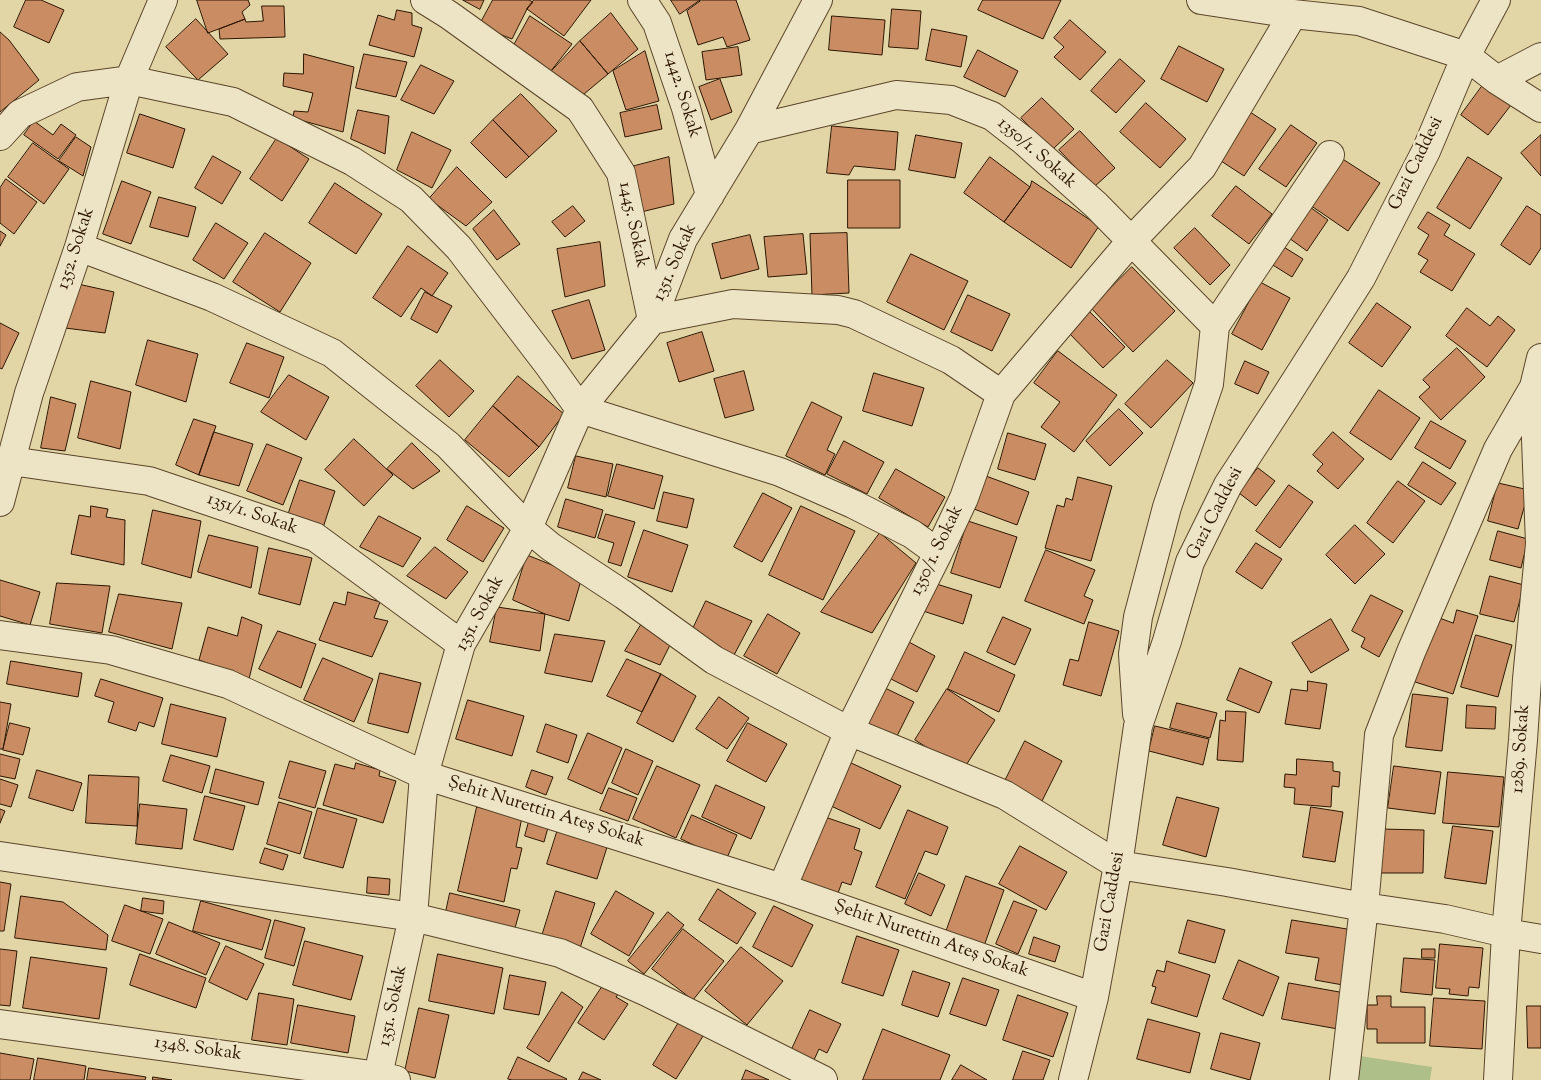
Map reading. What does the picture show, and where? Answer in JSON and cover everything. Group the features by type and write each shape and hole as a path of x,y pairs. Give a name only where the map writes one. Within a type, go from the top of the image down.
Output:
{"street":[{"name":"1352. Sokak","path":"0,502 29,393 79,247 129,80 162,0"},
{"name":"1445. Sokak","path":"425,0 449,14 580,109 621,174 652,320"},
{"name":"1442. Sokak","path":"642,0 657,23 686,108 710,195"},
{"name":"1351. Sokak","path":"384,1078 413,917 424,775 461,644 528,528 580,409 652,320 683,239 749,130 818,0"},
{"path":"1201,0 1293,14 1358,11 1466,56 1497,80 1541,108"},
{"name":"Gazi Caddesi","path":"1073,1080 1094,997 1118,865 1138,726 1167,640 1190,562 1228,484 1361,278 1426,151 1466,56 1496,0"},
{"name":"1350/1. Sokak","path":"782,888 849,731 964,498 1001,394 1132,240 1202,167 1293,14"},
{"path":"1497,80 1541,57"},
{"path":"0,136 20,114 77,87 129,80 233,102 352,161 411,199 459,248 580,409 780,472 853,504 912,534 938,553"},
{"name":"1350/1. Sokak","path":"749,130 896,95 952,100 992,116 1024,142 1132,240 1215,326"},
{"path":"1138,726 1134,654 1138,617 1167,507 1209,384 1215,326 1330,155"},
{"path":"79,247 212,296 332,353 448,445 528,528 550,547 624,595 714,660 849,731 1005,794 1118,865 1445,919 1541,939"},
{"path":"652,320 733,304 838,310 854,314 951,360 1001,394"},
{"name":"1289. Sokak","path":"1498,1080 1506,933 1523,740 1534,681 1540,544 1534,387 1541,358"},
{"path":"1344,1080 1364,907 1379,734 1411,652 1498,449 1534,387"},
{"name":"1351/1. Sokak","path":"11,461 148,481 315,537 461,644"},
{"name":"Şehit Nurettin Ateş Sokak","path":"0,635 111,650 228,684 424,775 782,888 1094,997"},
{"path":"0,856 413,917 560,953 647,992 823,1080"},
{"name":"1348. Sokak","path":"0,1024 384,1078"}],"green space":[{"path":"1360,1056 1432,1067 1430,1080 1356,1080"}],"building":[{"path":"26,0 41,0 64,10 49,43 14,27"},
{"path":"197,0 248,0 250,5 242,12 245,19 208,33"},
{"path":"463,0 484,0 480,9"},
{"path":"493,0 529,0 533,2 527,9 512,39 479,26"},
{"path":"534,0 591,0 564,36 527,9"},
{"path":"671,0 700,0 680,14"},
{"path":"702,0 736,0 750,40 727,47 723,37 698,45 687,11"},
{"path":"983,0 1061,0 1043,39 978,10"},
{"path":"262,6 284,6 285,37 220,39 219,29 245,19 246,22 263,21"},
{"path":"892,9 921,11 918,49 889,47"},
{"path":"397,10 412,13 412,25 422,28 414,57 369,45 378,15 394,20"},
{"path":"611,13 638,49 608,74 580,41"},
{"path":"530,16 572,44 547,76 513,47"},
{"path":"832,16 885,20 882,55 829,50"},
{"path":"196,19 228,54 198,80 166,47"},
{"path":"1070,20 1106,52 1080,80 1054,57 1064,47 1054,38"},
{"path":"932,29 967,36 961,67 926,60"},
{"path":"0,32 9,40 39,80 0,112"},
{"path":"580,41 608,74 578,99 547,76"},
{"path":"1179,46 1224,69 1207,102 1161,79"},
{"path":"738,47 742,75 706,80 702,52"},
{"path":"978,50 1018,71 1005,97 964,77"},
{"path":"645,51 659,101 626,110 613,71"},
{"path":"304,54 354,67 343,132 293,118 294,111 308,112 313,93 283,86 284,73 303,74"},
{"path":"364,54 407,62 396,97 356,88"},
{"path":"1120,59 1145,81 1116,113 1091,91"},
{"path":"421,65 454,81 434,114 401,100"},
{"path":"720,79 732,112 711,120 699,87"},
{"path":"1483,85 1511,105 1488,135 1461,115"},
{"path":"521,94 557,131 529,157 493,120"},
{"path":"1042,98 1074,129 1052,150 1021,118"},
{"path":"1146,103 1186,139 1160,168 1120,132"},
{"path":"657,105 662,129 625,137 620,113"},
{"path":"358,110 389,116 385,154 351,139"},
{"path":"1247,110 1276,129 1244,176 1215,157"},
{"path":"140,114 185,129 173,168 127,153"},
{"path":"493,120 529,157 506,178 471,143"},
{"path":"34,121 53,135 61,124 76,135 58,159 24,135"},
{"path":"1291,125 1317,143 1286,187 1259,169"},
{"path":"832,126 898,132 895,170 854,166 849,175 827,173"},
{"path":"1080,131 1115,168 1094,187 1059,150"},
{"path":"412,132 451,150 432,188 397,170"},
{"path":"916,135 962,143 955,178 909,170"},
{"path":"1541,135 1541,176 1521,153"},
{"path":"76,137 91,147 83,176 59,161"},
{"path":"277,138 309,159 282,201 250,179"},
{"path":"33,143 69,169 44,204 8,177"},
{"path":"213,156 241,172 222,204 195,188"},
{"path":"669,157 674,204 637,213 631,167"},
{"path":"990,157 1030,187 1004,222 964,193"},
{"path":"1468,157 1502,178 1470,229 1437,208"},
{"path":"1341,158 1380,183 1348,231 1310,205"},
{"path":"457,167 492,202 466,226 429,199"},
{"path":"6,179 37,202 14,234 0,223 0,188"},
{"path":"848,180 900,180 900,228 848,228"},
{"path":"122,181 151,192 131,244 103,234"},
{"path":"1032,181 1099,226 1071,268 1004,222 1030,187"},
{"path":"335,183 382,214 356,254 309,223"},
{"path":"1236,186 1272,214 1249,244 1212,216"},
{"path":"159,197 196,207 188,237 150,227"},
{"path":"573,206 585,221 565,237 552,222"},
{"path":"1527,206 1541,215 1541,248 1530,265 1501,245"},
{"path":"1310,207 1328,220 1307,251 1289,238"},
{"path":"494,210 520,244 497,260 473,229"},
{"path":"1428,212 1450,225 1444,235 1475,254 1452,291 1420,272 1428,260 1418,254 1429,235 1418,228"},
{"path":"216,223 248,243 224,279 193,260"},
{"path":"1195,228 1230,265 1210,285 1174,248"},
{"path":"0,231 6,235 0,246"},
{"path":"265,233 311,263 280,312 233,282"},
{"path":"847,233 849,293 812,295 810,234"},
{"path":"803,234 807,274 768,277 764,237"},
{"path":"750,235 759,269 721,279 712,244"},
{"path":"600,242 605,286 565,297 557,249"},
{"path":"1279,244 1303,259 1292,277 1268,262"},
{"path":"408,246 448,273 432,296 421,288 401,317 373,298"},
{"path":"911,254 968,281 944,330 887,302"},
{"path":"1132,267 1175,311 1133,352 1091,308"},
{"path":"1260,282 1290,298 1262,350 1232,334"},
{"path":"78,284 114,292 105,333 65,328"},
{"path":"425,292 452,306 437,333 411,319"},
{"path":"968,295 1010,314 992,351 951,332"},
{"path":"589,300 605,350 572,359 552,311"},
{"path":"1377,303 1411,327 1382,367 1349,343"},
{"path":"1467,308 1490,326 1498,316 1515,330 1487,367 1446,336"},
{"path":"1087,309 1125,347 1103,368 1066,330"},
{"path":"0,323 19,333 2,369 0,368"},
{"path":"702,332 714,371 679,382 667,343"},
{"path":"148,340 198,354 186,402 136,385"},
{"path":"247,343 284,357 269,398 230,383"},
{"path":"1457,348 1485,377 1441,420 1419,397 1430,387 1423,380"},
{"path":"1058,351 1117,395 1074,452 1041,427 1060,402 1034,383"},
{"path":"440,360 474,391 449,417 416,386"},
{"path":"1167,360 1193,383 1151,428 1125,404"},
{"path":"1245,361 1269,372 1258,394 1235,384"},
{"path":"744,371 754,410 725,418 714,379"},
{"path":"874,373 924,388 912,426 863,411"},
{"path":"289,375 329,397 306,440 261,412"},
{"path":"518,376 564,414 539,447 493,406"},
{"path":"91,381 131,392 120,449 78,438"},
{"path":"1379,390 1420,418 1391,460 1350,433"},
{"path":"51,397 76,404 65,451 41,448"},
{"path":"812,402 842,417 827,450 835,454 825,475 786,456"},
{"path":"493,406 539,447 509,477 465,440"},
{"path":"1119,409 1143,433 1110,466 1086,441"},
{"path":"194,419 216,426 199,475 176,465"},
{"path":"1431,421 1466,441 1450,469 1415,448"},
{"path":"214,432 253,444 239,486 199,475"},
{"path":"1333,432 1364,459 1338,489 1317,471 1323,464 1313,455"},
{"path":"1008,433 1046,444 1035,480 998,469"},
{"path":"354,439 393,475 364,506 325,470"},
{"path":"844,441 884,462 867,494 827,474"},
{"path":"412,443 440,471 413,489 387,469"},
{"path":"267,444 302,458 283,505 247,491"},
{"path":"576,456 613,464 606,497 568,488"},
{"path":"1423,462 1456,483 1441,505 1408,485"},
{"path":"617,464 663,476 654,509 608,496"},
{"path":"1258,468 1275,481 1256,506 1239,493"},
{"path":"896,469 945,497 928,527 879,498"},
{"path":"986,476 1029,492 1017,525 974,509"},
{"path":"1078,477 1112,486 1091,561 1045,548 1057,505 1064,507 1066,498 1072,500"},
{"path":"300,480 335,491 321,534 286,521"},
{"path":"1398,481 1425,501 1393,543 1367,523"},
{"path":"1498,483 1529,490 1518,529 1488,521"},
{"path":"1289,485 1313,502 1280,548 1256,531"},
{"path":"664,492 694,499 687,528 657,521"},
{"path":"763,493 792,508 762,562 734,547"},
{"path":"566,499 603,510 595,538 558,527"},
{"path":"91,506 108,509 106,517 125,520 124,565 71,554 79,515 90,517"},
{"path":"467,506 504,528 483,562 447,540"},
{"path":"801,506 855,531 823,600 769,575"},
{"path":"153,510 201,521 191,578 142,564"},
{"path":"606,514 635,522 621,566 608,562 614,543 598,538"},
{"path":"379,516 421,538 403,567 360,547"},
{"path":"968,521 1017,537 1000,588 951,573"},
{"path":"1355,525 1385,554 1355,584 1326,555"},
{"path":"644,530 688,545 672,592 628,577"},
{"path":"1498,531 1528,539 1521,568 1490,560"},
{"path":"880,533 916,563 872,633 821,612"},
{"path":"209,535 258,547 251,588 198,572"},
{"path":"1256,543 1282,559 1262,589 1236,572"},
{"path":"435,547 468,572 446,599 407,576"},
{"path":"269,548 312,558 300,605 259,594"},
{"path":"1046,550 1095,570 1084,596 1093,600 1084,624 1025,601"},
{"path":"527,555 582,577 569,621 545,614 513,600"},
{"path":"1490,576 1524,585 1514,622 1480,614"},
{"path":"0,580 40,592 30,625 0,616"},
{"path":"930,582 972,595 963,624 920,610"},
{"path":"57,583 110,586 102,633 50,624"},
{"path":"348,592 380,602 374,618 388,621 372,657 319,640 334,602 345,605"},
{"path":"119,594 182,603 172,649 109,632"},
{"path":"1371,595 1403,611 1379,657 1361,647 1365,638 1352,631"},
{"path":"706,601 752,621 733,657 691,633"},
{"path":"497,607 545,614 540,651 490,642"},
{"path":"1457,610 1478,616 1453,694 1412,681 1434,616 1453,623"},
{"path":"768,614 800,633 777,674 744,656"},
{"path":"242,617 262,625 249,679 199,660 208,627 237,636"},
{"path":"1003,617 1031,629 1015,665 987,652"},
{"path":"1331,619 1349,650 1311,673 1292,643"},
{"path":"644,620 674,637 660,665 625,651"},
{"path":"1089,622 1119,631 1101,696 1063,685 1070,659 1078,661"},
{"path":"278,631 316,644 301,688 259,669"},
{"path":"555,634 605,641 592,682 545,673"},
{"path":"1476,635 1512,645 1498,697 1461,687"},
{"path":"907,641 935,656 917,692 889,678"},
{"path":"965,652 1015,675 999,712 948,689"},
{"path":"323,658 373,679 354,722 304,700"},
{"path":"627,659 661,674 642,712 607,696"},
{"path":"11,661 82,673 78,697 7,684"},
{"path":"1240,668 1272,682 1259,713 1227,700"},
{"path":"380,673 421,683 408,733 368,723"},
{"path":"661,674 696,696 673,742 637,723"},
{"path":"101,679 163,698 154,727 139,722 136,731 108,722 114,702 95,696"},
{"path":"1308,681 1327,684 1320,729 1285,724 1291,689 1307,691"},
{"path":"885,688 914,702 894,742 865,728"},
{"path":"947,689 995,720 963,770 915,740"},
{"path":"1413,694 1448,698 1442,751 1406,747"},
{"path":"719,697 749,718 727,749 696,729"},
{"path":"468,700 524,716 512,756 456,739"},
{"path":"0,702 11,704 3,749 0,749"},
{"path":"1177,703 1217,713 1210,738 1170,728"},
{"path":"171,704 226,718 217,757 162,744"},
{"path":"1467,705 1496,707 1495,729 1466,728"},
{"path":"1226,711 1246,712 1243,762 1217,760 1220,720 1225,721"},
{"path":"10,723 30,728 23,755 3,750"},
{"path":"748,723 787,744 766,782 727,761"},
{"path":"546,724 577,735 568,763 537,752"},
{"path":"1155,726 1209,739 1203,765 1149,751"},
{"path":"588,733 622,748 602,794 568,779"},
{"path":"1025,741 1062,761 1042,801 1004,783"},
{"path":"626,749 653,761 638,795 612,783"},
{"path":"0,754 20,759 15,779 0,776"},
{"path":"171,755 210,766 202,793 163,781"},
{"path":"1297,759 1333,762 1333,771 1340,772 1339,787 1332,786 1331,807 1294,804 1295,788 1284,787 1285,774 1296,775"},
{"path":"290,761 326,771 315,808 279,798"},
{"path":"849,762 901,786 880,829 829,805"},
{"path":"356,763 380,770 379,776 396,781 383,823 323,805 335,764 354,769"},
{"path":"657,766 700,785 676,838 633,819"},
{"path":"1394,766 1441,772 1435,814 1388,808"},
{"path":"216,769 264,782 258,805 210,793"},
{"path":"37,770 82,783 73,811 29,798"},
{"path":"532,770 553,777 546,795 526,787"},
{"path":"1448,772 1504,777 1499,827 1443,823"},
{"path":"89,775 139,777 137,826 86,823"},
{"path":"0,779 18,785 11,807 0,804"},
{"path":"716,785 765,807 751,839 702,817"},
{"path":"609,788 637,798 628,821 600,810"},
{"path":"205,796 245,806 233,850 194,840"},
{"path":"1177,797 1219,808 1206,857 1163,845"},
{"path":"279,802 312,812 300,854 267,844"},
{"path":"140,804 187,809 182,849 136,844"},
{"path":"477,807 522,817 516,847 522,848 517,869 511,868 504,902 458,891"},
{"path":"1311,807 1343,812 1335,862 1303,857"},
{"path":"318,808 357,819 343,868 304,858"},
{"path":"0,809 5,811 0,823"},
{"path":"908,810 948,827 937,855 925,851 905,899 876,887"},
{"path":"692,815 737,835 726,860 681,839"},
{"path":"819,815 860,829 854,849 862,852 851,885 842,882 837,896 796,882"},
{"path":"530,818 549,824 544,842 525,836"},
{"path":"1453,826 1493,831 1486,884 1445,878"},
{"path":"558,829 608,844 597,879 547,864"},
{"path":"1381,829 1424,830 1423,873 1380,873"},
{"path":"1020,846 1067,872 1046,910 999,884"},
{"path":"265,848 288,855 283,870 260,863"},
{"path":"919,873 945,885 931,916 905,904"},
{"path":"966,876 1004,890 984,946 946,932"},
{"path":"368,877 390,879 389,895 367,893"},
{"path":"0,882 11,884 4,931 0,931"},
{"path":"718,889 756,913 737,944 699,920"},
{"path":"556,891 595,903 580,948 542,936"},
{"path":"616,891 654,913 629,956 591,934"},
{"path":"450,893 520,910 515,928 446,912"},
{"path":"21,896 63,902 108,935 106,950 15,938"},
{"path":"143,898 164,901 163,914 141,911"},
{"path":"201,901 271,920 262,950 193,931"},
{"path":"1014,901 1037,910 1018,954 996,944"},
{"path":"125,905 163,919 150,954 112,941"},
{"path":"774,906 813,925 792,967 753,947"},
{"path":"668,912 684,925 644,974 628,961"},
{"path":"275,920 305,928 294,966 265,958"},
{"path":"1188,920 1225,930 1215,963 1179,953"},
{"path":"1292,920 1353,930 1343,985 1315,980 1319,958 1286,953"},
{"path":"169,922 220,943 206,975 156,954"},
{"path":"683,929 724,961 693,1000 652,969"},
{"path":"857,936 899,950 883,996 842,983"},
{"path":"1034,937 1060,946 1055,962 1029,954"},
{"path":"305,941 363,956 351,1000 293,985"},
{"path":"1440,944 1483,948 1479,988 1469,987 1468,996 1449,994 1450,989 1436,988"},
{"path":"226,946 264,964 247,1000 209,982"},
{"path":"741,947 783,981 747,1025 705,991"},
{"path":"0,949 17,951 10,1006 0,1005"},
{"path":"1422,949 1435,949 1435,958 1422,958"},
{"path":"140,954 206,978 196,1008 130,985"},
{"path":"438,954 503,968 494,1014 429,1001"},
{"path":"31,957 107,968 99,1019 23,1008"},
{"path":"1404,958 1435,960 1432,995 1401,992"},
{"path":"1239,960 1279,977 1263,1016 1223,999"},
{"path":"1167,961 1210,975 1197,1017 1151,1003 1156,987 1152,986 1157,970 1164,972"},
{"path":"913,971 950,983 938,1017 902,1005"},
{"path":"510,975 546,982 539,1015 504,1009"},
{"path":"963,978 999,990 986,1026 950,1014"},
{"path":"606,981 621,990 616,997 628,1004 604,1040 578,1023"},
{"path":"1289,983 1345,993 1338,1029 1282,1019"},
{"path":"562,992 583,1007 549,1062 527,1048"},
{"path":"259,993 294,999 287,1045 252,1040"},
{"path":"1018,995 1068,1013 1053,1057 1003,1040"},
{"path":"1377,996 1391,996 1391,1007 1425,1007 1425,1043 1377,1043 1377,1029 1367,1029 1367,1005 1377,1005"},
{"path":"1434,998 1485,1001 1482,1049 1430,1046"},
{"path":"298,1005 355,1016 348,1053 291,1043"},
{"path":"1527,1006 1541,1006 1541,1048 1528,1048"},
{"path":"419,1008 449,1015 435,1078 405,1071"},
{"path":"810,1010 841,1024 827,1053 819,1049 814,1060 792,1049"},
{"path":"681,1019 705,1033 676,1079 653,1065"},
{"path":"1148,1019 1200,1033 1190,1073 1137,1059"},
{"path":"883,1029 950,1055 940,1080 863,1080"},
{"path":"1221,1033 1260,1043 1250,1080 1211,1069"},
{"path":"1023,1051 1050,1060 1043,1080 1013,1080"},
{"path":"0,1053 34,1059 30,1080 0,1080"},
{"path":"518,1057 567,1079 508,1079"},
{"path":"38,1058 86,1066 84,1080 34,1080"},
{"path":"961,1065 987,1080 952,1080"},
{"path":"89,1068 146,1077 145,1080 87,1080"},
{"path":"746,1070 769,1080 742,1080"},
{"path":"583,1072 601,1080 579,1080"},
{"path":"153,1077 172,1080 153,1080"}]}
